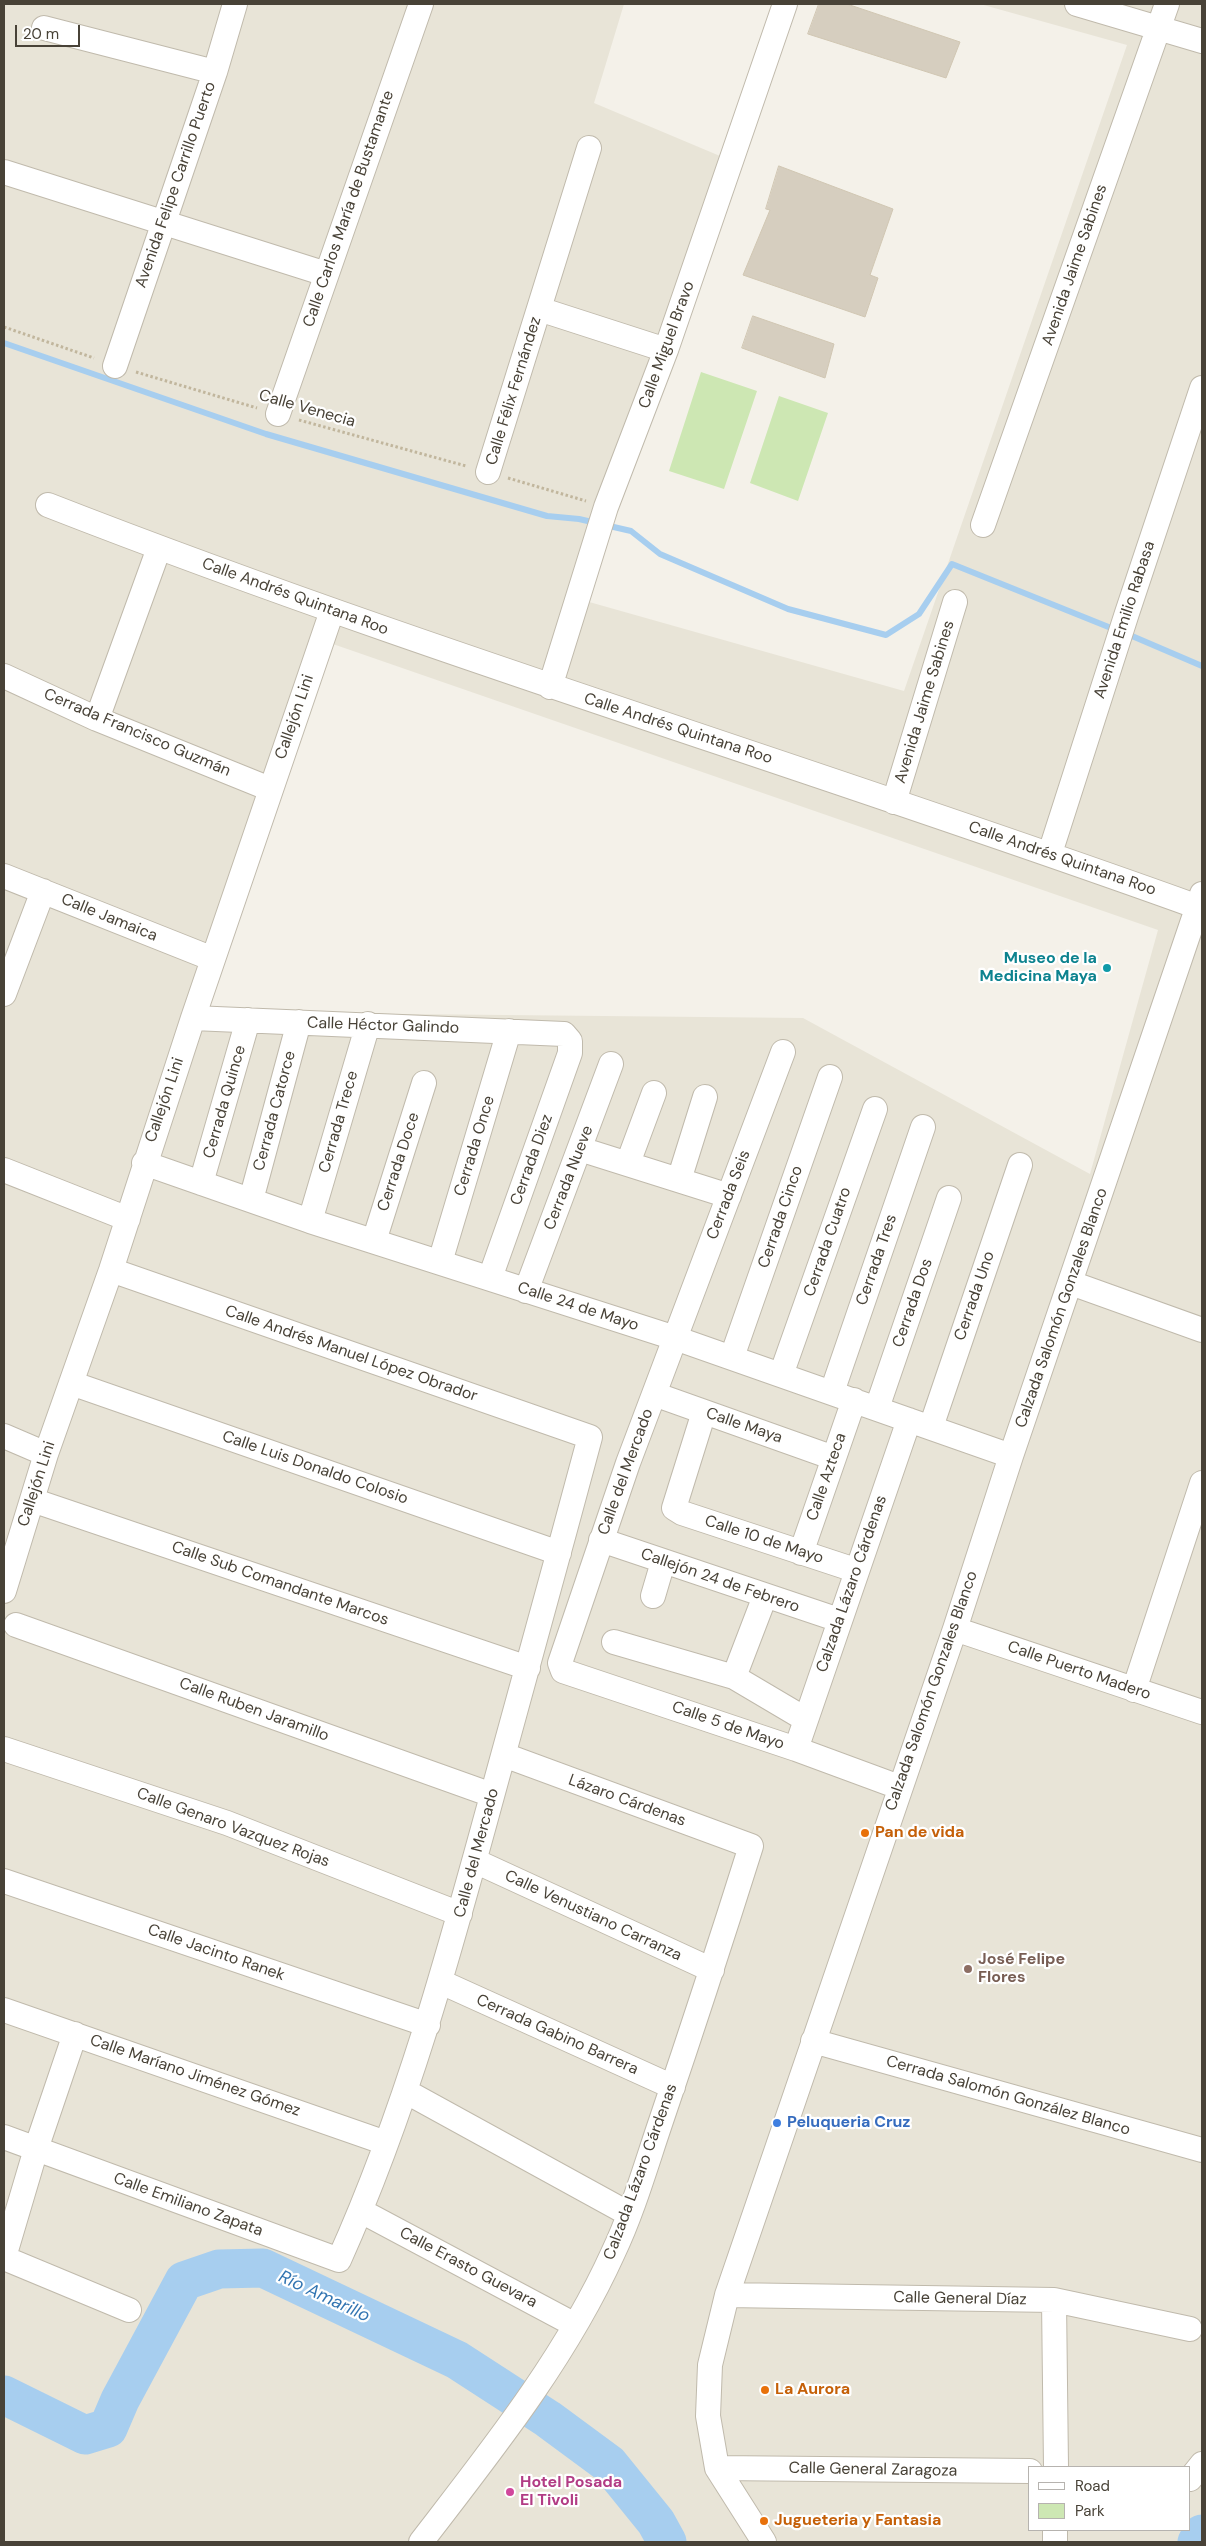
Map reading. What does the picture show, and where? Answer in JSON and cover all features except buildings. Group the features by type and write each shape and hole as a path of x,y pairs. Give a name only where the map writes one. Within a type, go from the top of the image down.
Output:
{"street":[{"name":"Avenida Felipe Carrillo Puerto","path":"115,366 215,72 235,4"},
{"name":"Calle Carlos María de Bustamante","path":"278,414 421,4"},
{"name":"Calle Miguel Bravo","path":"550,687 606,507 666,350 785,4"},
{"path":"1077,4 1202,41"},
{"name":"Avenida Jaime Sabines","path":"983,525 1167,4"},
{"path":"44,28 215,72"},
{"name":"Calle Félix Fernández","path":"488,472 589,148"},
{"path":"4,172 162,224 326,274"},
{"path":"539,309 666,350"},
{"name":"Avenida Emilio Rabasa","path":"1050,854 1127,612 1202,388"},
{"name":"Calle Andrés Quintana Roo","path":"48,505 332,612 550,687 1050,854 1200,900"},
{"path":"97,719 160,548"},
{"name":"Avenida Jaime Sabines","path":"894,802 955,602"},
{"name":"Callejón Lini","path":"4,1591 46,1454 111,1270 144,1163 270,789 332,612"},
{"name":"Cerrada Francisco Guzmán","path":"4,676 97,719 270,789"},
{"name":"Calle Jamaica","path":"4,876 213,959"},
{"path":"4,994 43,891"},
{"name":"Calzada Salomón Gonzales Blanco","path":"764,2542 717,2468 708,2416 710,2365 727,2295 899,1787 955,1629 1011,1456 1071,1284 1194,945 1200,900"},
{"name":"Calle Héctor Galindo","path":"193,1018 368,1024 564,1034 570,1041"},
{"name":"Cerrada Quince","path":"201,1183 248,1020"},
{"name":"Cerrada Catorce","path":"251,1200 298,1022"},
{"name":"Cerrada Trece","path":"310,1221 368,1024"},
{"name":"Cerrada Once","path":"440,1262 509,1031"},
{"name":"Cerrada Diez","path":"490,1278 570,1053 570,1041"},
{"name":"Cerrada Seis","path":"675,1338 783,1052"},
{"name":"Cerrada Nueve","path":"526,1291 611,1064"},
{"name":"Cerrada Cinco","path":"732,1357 830,1076"},
{"name":"Cerrada Doce","path":"374,1241 424,1083"},
{"path":"628,1164 654,1093"},
{"path":"679,1180 705,1097"},
{"name":"Cerrada Cuatro","path":"781,1375 875,1108"},
{"name":"Cerrada Tres","path":"832,1392 923,1127"},
{"path":"580,1149 728,1196"},
{"name":"Calle 24 de Mayo","path":"144,1163 310,1221 732,1357 1011,1456"},
{"name":"Cerrada Uno","path":"920,1424 1020,1165"},
{"path":"4,1170 128,1219"},
{"name":"Cerrada Dos","path":"877,1408 949,1198"},
{"name":"Calle Andrés Manuel López Obrador","path":"111,1270 590,1438"},
{"path":"1071,1284 1202,1330"},
{"name":"Calle del Mercado","path":"560,1663 601,1540 675,1338"},
{"name":"Calle Luis Donaldo Colosio","path":"71,1383 559,1553"},
{"name":"Calle Maya","path":"654,1394 834,1458"},
{"name":"Calle Azteca","path":"801,1553 854,1400"},
{"name":"Calle 10 de Mayo","path":"704,1412 674,1508 682,1513 856,1570"},
{"name":"Calzada Lázaro Cárdenas","path":"796,1749 856,1570 920,1424"},
{"path":"4,1436 46,1454"},
{"name":"Calle del Mercado","path":"339,2260 361,2211 428,2025 475,1861 590,1438"},
{"path":"1134,1690 1202,1483"},
{"name":"Calle Sub Comandante Marcos","path":"32,1500 528,1668"},
{"name":"Callejón 24 de Febrero","path":"601,1540 839,1620"},
{"path":"653,1596 663,1562"},
{"path":"734,1677 765,1596"},
{"name":"Calle Ruben Jaramillo","path":"16,1625 492,1795"},
{"name":"Calle Puerto Madero","path":"955,1629 1202,1712"},
{"path":"614,1642 734,1677 805,1719"},
{"name":"Calle 5 de Mayo","path":"560,1663 564,1671 796,1749 899,1787"},
{"name":"Calle Genaro Vazquez Rojas","path":"4,1749 227,1823 460,1914"},
{"name":"Lázaro Cárdenas","path":"504,1755 751,1846"},
{"name":"Calzada Lázaro Cárdenas","path":"421,2542 506,2431 538,2383 575,2325 613,2254 629,2214 673,2087 751,1846"},
{"name":"Calle Venustiano Carranza","path":"475,1861 712,1970"},
{"name":"Calle Jacinto Ranek","path":"4,1881 428,2025"},
{"name":"Cerrada Gabino Barrera","path":"441,1982 673,2087"},
{"name":"Calle Maríano Jiménez Gómez","path":"4,2010 386,2143"},
{"path":"75,2034 36,2149 4,2257 129,2310"},
{"name":"Cerrada Salomón González Blanco","path":"813,2041 1202,2150"},
{"path":"405,2091 629,2214"},
{"name":"Calle Emiliano Zapata","path":"4,2137 339,2260"},
{"name":"Calle Erasto Guevara","path":"361,2211 575,2325"},
{"name":"Calle General Díaz","path":"727,2295 1054,2300 1190,2329"},
{"path":"1054,2300 1056,2466"},
{"path":"1191,2478 1202,2464"},
{"name":"Calle General Zaragoza","path":"717,2468 1028,2471"}],"path":[{"name":"Calle Venecia","path":"4,327 115,366 606,507"}],"shaded area":[{"path":"4,4 624,4 594,103 720,156 568,596 904,691 1127,45 980,4 1202,4 1202,2542 4,2542","holes":["330,643 1158,930 1090,1174 803,1018 205,1012"]}],"green space":[{"path":"701,372 757,391 724,489 669,471"},
{"path":"779,396 828,413 798,501 750,483"}],"waterway":[{"path":"4,343 266,434 547,516 579,519 631,531 660,554 788,609 886,635 919,614 952,564 1116,630"},
{"path":"1125,633 1202,666"},
{"name":"Río Amarillo","path":"4,2395 85,2435 108,2428 120,2400 184,2281 219,2269 263,2268 457,2360 548,2419 609,2464 656,2522 667,2542"},
{"name":"Río Amarillo","path":"1197,2542 1202,2534"}],"place":[{"name":"Museo de la Medicina Maya","path":"1107,968"},
{"name":"Pan de vida","path":"865,1833"},
{"name":"José Felipe Flores","path":"968,1969"},
{"name":"Peluqueria Cruz","path":"777,2123"},
{"name":"La Aurora","path":"765,2390"},
{"name":"Hotel Posada El Tivoli","path":"510,2492"},
{"name":"Jugueteria y Fantasia","path":"764,2521"}]}
